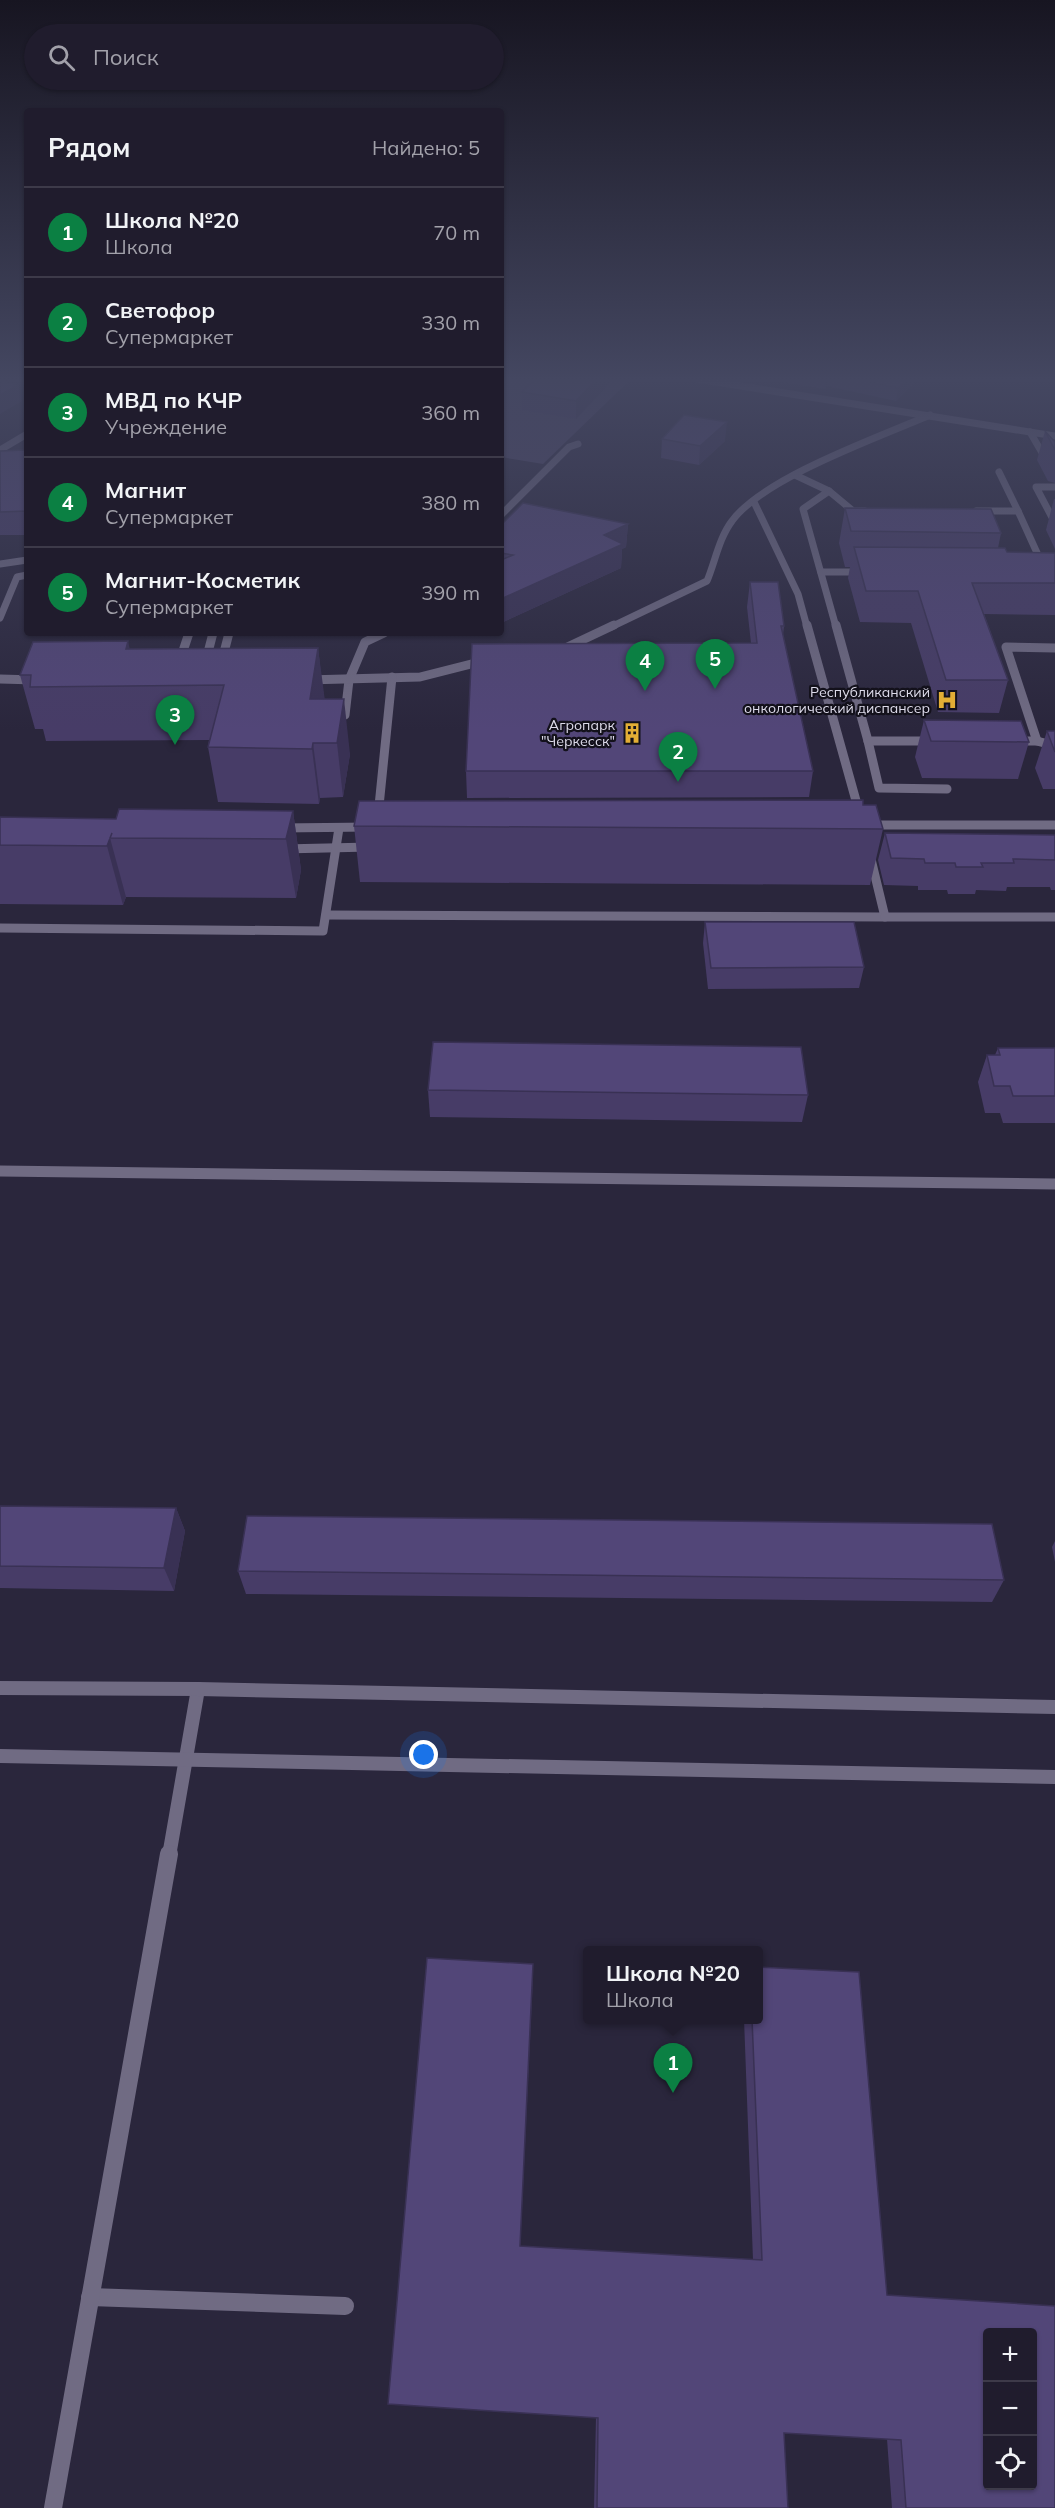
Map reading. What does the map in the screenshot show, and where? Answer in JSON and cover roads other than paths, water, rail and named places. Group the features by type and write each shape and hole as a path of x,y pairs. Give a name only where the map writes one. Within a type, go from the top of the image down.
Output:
{"street":[{"path":"504,511 519,496"},
{"path":"555,653 707,581 732,520 763,496"},
{"path":"822,496 803,509 868,741 879,789 947,789"},
{"path":"836,496 854,510 877,511"},
{"path":"1010,496 1046,574 1035,573"},
{"path":"1041,496 1055,523"},
{"path":"754,502 798,594 866,834 885,917"},
{"path":"971,511 1018,512"},
{"path":"0,564 24,560"},
{"path":"821,572 876,572"},
{"path":"0,618 17,578 24,576"},
{"path":"176,671 188,636"},
{"path":"204,671 212,636"},
{"path":"219,670 228,636"},
{"path":"345,715 349,680 365,642 378,636"},
{"path":"1037,741 1006,647 1055,648"},
{"path":"298,680 420,677 463,664 499,659"},
{"path":"269,828 377,827 392,677"},
{"path":"0,679 46,680"},
{"path":"33,690 35,680"},
{"path":"868,741 947,741"},
{"path":"1003,741 1037,741 1055,746"},
{"path":"851,825 866,834 1055,825"},
{"path":"0,928 323,931 339,828"},
{"path":"276,849 383,847"},
{"path":"326,915 1055,917"},
{"path":"0,1171 1055,1184"},
{"path":"0,1688 198,1689 1055,1707"},
{"path":"53,2508 198,1689"},
{"path":"0,1756 1055,1777"},
{"path":"90,2297 345,2306"}],"place":[{"name":"Магнит-Косметик","path":"715,689"},
{"name":"Магнит","path":"645,691"},
{"name":"Республиканский онкологический диспансер","path":"947,700"},
{"name":"Агропарк \"Черкесск\"","path":"632,733"},
{"name":"МВД по КЧР","path":"175,745"},
{"name":"Светофор","path":"678,782"},
{"name":"Школа №20","path":"673,2093"}]}
